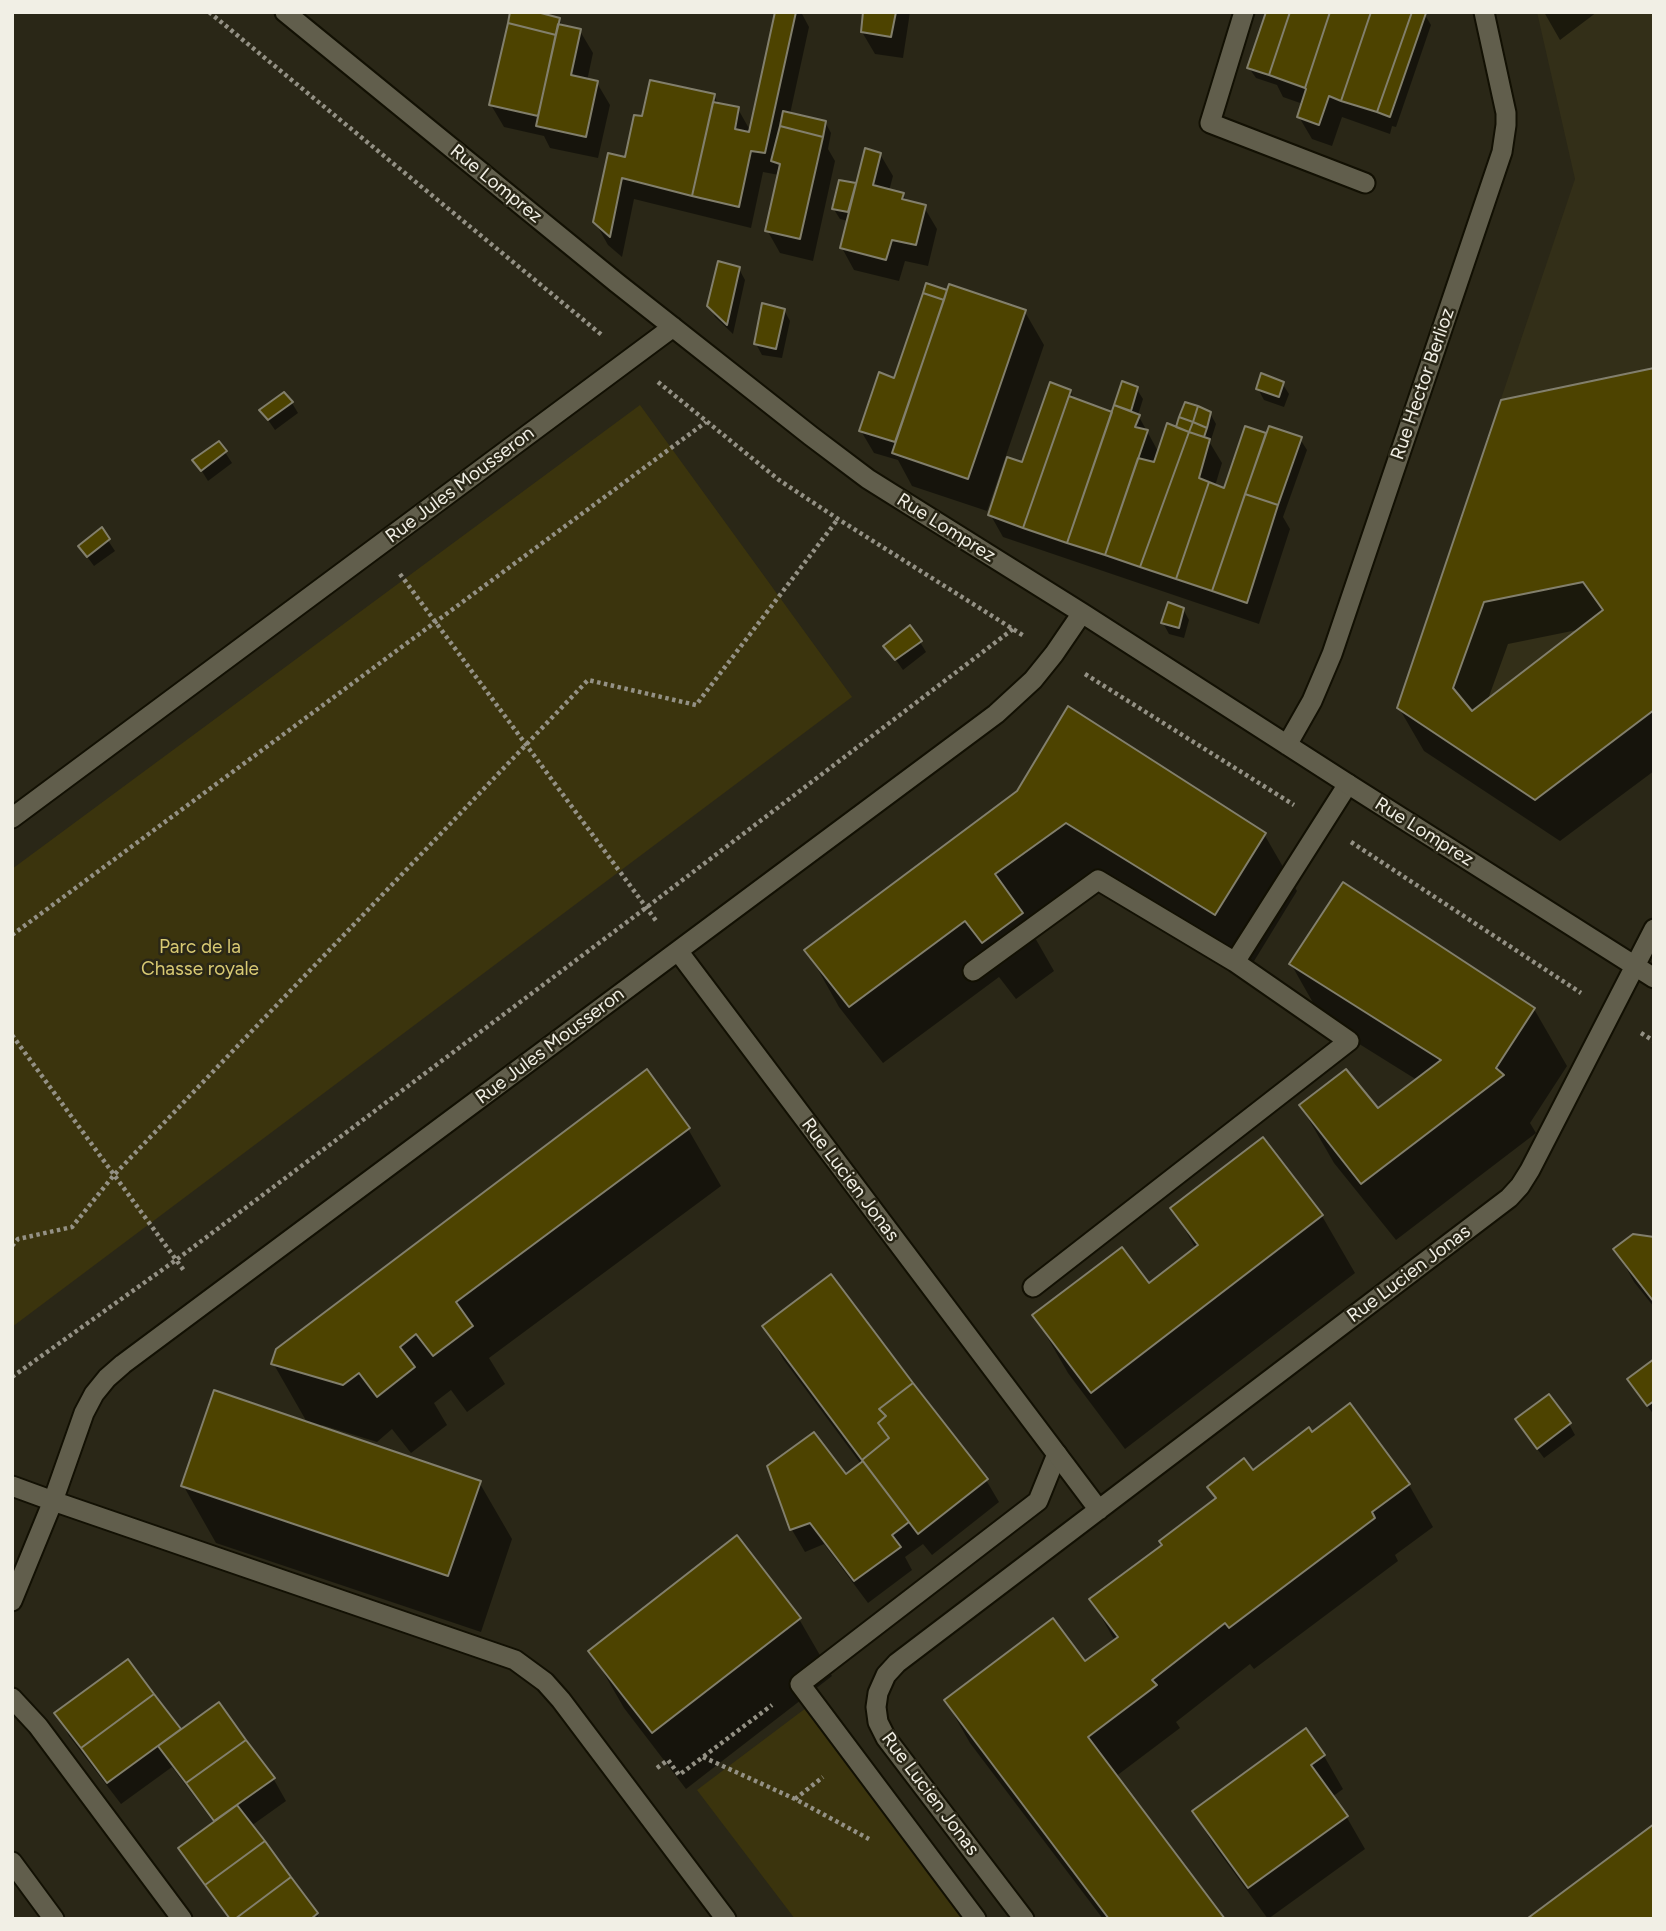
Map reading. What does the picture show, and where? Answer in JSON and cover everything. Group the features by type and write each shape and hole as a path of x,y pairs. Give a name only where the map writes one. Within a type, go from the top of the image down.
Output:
{"street":[{"name":"Rue Lomprez","path":"285,12 673,327 869,479 1654,978"},
{"path":"1244,12 1210,123 1366,183"},
{"name":"Rue Hector Berlioz","path":"1287,745 1312,701 1332,654 1502,152 1506,113 1484,12"},
{"name":"Rue Jules Mousseron","path":"12,818 673,327"},
{"name":"Rue Jules Mousseron","path":"12,1601 53,1502 84,1413 107,1378 1014,699 1046,665 1082,613"},
{"path":"1235,962 1348,784"},
{"path":"973,971 1098,880 1235,962 1349,1041 1033,1287"},
{"name":"Rue Lucien Jonas","path":"1024,1919 886,1738 878,1722 876,1707 878,1693 886,1675 1098,1510 1509,1198 1530,1170 1654,929"},
{"name":"Rue Lucien Jonas","path":"678,951 1098,1510"},
{"path":"976,1919 800,1684 1038,1501 1057,1454"},
{"path":"12,1486 515,1660 545,1682 561,1700 726,1919"},
{"path":"12,1698 38,1726 182,1919"},
{"path":"12,1862 54,1919"}],"path":[{"path":"12,1377 176,1260 1013,629 779,480 209,12"},
{"path":"12,935 706,422"},
{"path":"12,1246 18,1238 72,1227 114,1175 588,680 696,705 838,519"},
{"path":"379,545 678,951"},
{"path":"12,1035 207,1302"},
{"path":"628,1789 668,1760 679,1775 800,1684"},
{"path":"703,1757 795,1798 878,1844"}],"shaded area":[{"path":"1537,12 1654,12 1654,710 1535,800 1397,708 1575,179"}],"green space":[{"name":"Parc de la Chasse royale","path":"640,405 852,697 12,1327 12,869"},
{"path":"810,1705 972,1919 795,1919 697,1790"}],"building":[{"path":"510,12 537,12 560,18 556,35 508,23"},
{"path":"775,12 796,12 765,153 751,151 739,207 692,196 713,102 739,107 735,129 749,132"},
{"path":"863,12 896,12 891,37 861,32"},
{"path":"1266,12 1290,12 1269,75 1247,68"},
{"path":"1290,12 1330,12 1305,88 1269,75"},
{"path":"1330,12 1371,12 1341,101 1329,96 1319,125 1297,117"},
{"path":"1371,12 1412,12 1377,112 1341,101"},
{"path":"1412,12 1426,13 1390,117 1377,112"},
{"path":"508,23 556,35 538,116 489,105"},
{"path":"558,24 581,29 571,75 598,81 586,137 536,126"},
{"path":"650,80 715,94 692,196 622,178 610,237 593,222 608,153 625,157 634,115 642,116"},
{"path":"783,111 826,121 823,137 780,126"},
{"path":"780,126 823,137 800,239 765,231 780,164 771,161"},
{"path":"865,148 881,153 873,185 904,193 902,199 926,205 916,245 892,240 886,260 840,248"},
{"path":"839,180 856,183 848,212 832,209"},
{"path":"718,261 740,267 727,325 707,306"},
{"path":"926,283 947,290 944,300 923,293"},
{"path":"949,284 1026,310 968,479 892,453"},
{"path":"923,293 944,300 895,442 859,431 879,372 894,378"},
{"path":"762,303 785,309 776,349 754,344"},
{"path":"1654,368 1654,710 1535,800 1397,708 1501,400","holes":["1583,582 1603,610 1472,711 1453,688 1484,602"]},
{"path":"1261,373 1284,382 1279,397 1256,389"},
{"path":"1122,381 1138,387 1131,411 1114,405"},
{"path":"1050,382 1071,390 1023,528 988,515 1007,457 1022,462"},
{"path":"284,392 293,402 268,420 259,410"},
{"path":"1069,396 1112,412 1067,543 1023,528"},
{"path":"1185,402 1198,406 1193,422 1179,417"},
{"path":"1114,405 1140,415 1135,427 1148,430 1105,555 1067,543"},
{"path":"1198,406 1211,412 1207,428 1193,422"},
{"path":"1179,417 1193,422 1189,432 1176,427"},
{"path":"1193,422 1207,428 1204,437 1189,432"},
{"path":"1167,423 1189,432 1140,567 1105,555 1138,458 1154,462"},
{"path":"1245,426 1266,433 1212,591 1176,579 1209,482 1224,488"},
{"path":"1269,426 1302,437 1278,505 1245,494"},
{"path":"1189,432 1210,439 1199,478 1209,482 1176,579 1140,567"},
{"path":"219,441 227,451 201,471 192,460"},
{"path":"1245,494 1278,505 1247,603 1212,591"},
{"path":"102,527 110,539 87,557 78,546"},
{"path":"1168,602 1184,608 1179,628 1161,623"},
{"path":"910,625 922,641 895,660 883,646"},
{"path":"1068,706 1266,833 1215,915 1066,823 995,874 1023,913 982,943 965,921 849,1007 804,950 1017,791"},
{"path":"1343,882 1535,1008 1496,1068 1504,1075 1361,1184 1299,1105 1346,1069 1378,1108 1441,1060 1289,964"},
{"path":"647,1069 690,1128 456,1302 473,1326 433,1356 416,1334 400,1347 415,1367 377,1397 359,1373 343,1385 271,1364 276,1349"},
{"path":"1263,1137 1323,1215 1091,1393 1032,1315 1122,1247 1149,1283 1198,1245 1170,1208"},
{"path":"1633,1234 1654,1237 1654,1302 1613,1249"},
{"path":"831,1274 913,1383 879,1409 886,1416 878,1423 889,1438 862,1460 762,1326"},
{"path":"1654,1359 1654,1401 1647,1406 1627,1379"},
{"path":"913,1383 988,1479 918,1534 862,1460 889,1438 878,1423 886,1416 879,1409"},
{"path":"214,1390 481,1481 448,1576 181,1486"},
{"path":"1549,1394 1571,1423 1537,1449 1515,1419"},
{"path":"1350,1403 1410,1484 1372,1512 1375,1518 1229,1628 1225,1623 1152,1680 1157,1685 1088,1737 1225,1919 1109,1919 944,1700 1053,1618 1085,1661 1118,1637 1089,1599 1162,1545 1159,1541 1216,1498 1207,1487 1244,1458 1253,1470 1309,1427 1312,1432"},
{"path":"814,1432 846,1474 863,1461 909,1522 892,1535 901,1547 854,1581 810,1523 790,1530 767,1466"},
{"path":"737,1535 801,1618 652,1733 588,1651"},
{"path":"128,1659 154,1694 81,1748 54,1713"},
{"path":"154,1694 181,1729 107,1783 81,1748"},
{"path":"219,1702 246,1740 186,1783 158,1746"},
{"path":"1306,1728 1325,1755 1311,1765 1348,1816 1248,1888 1192,1811"},
{"path":"246,1740 275,1778 214,1821 186,1783"},
{"path":"237,1805 265,1841 205,1885 178,1848"},
{"path":"1654,1824 1654,1919 1527,1919 1528,1918"},
{"path":"265,1841 291,1877 235,1919 230,1919 205,1885"},
{"path":"291,1877 318,1913 311,1919 235,1919"}]}
